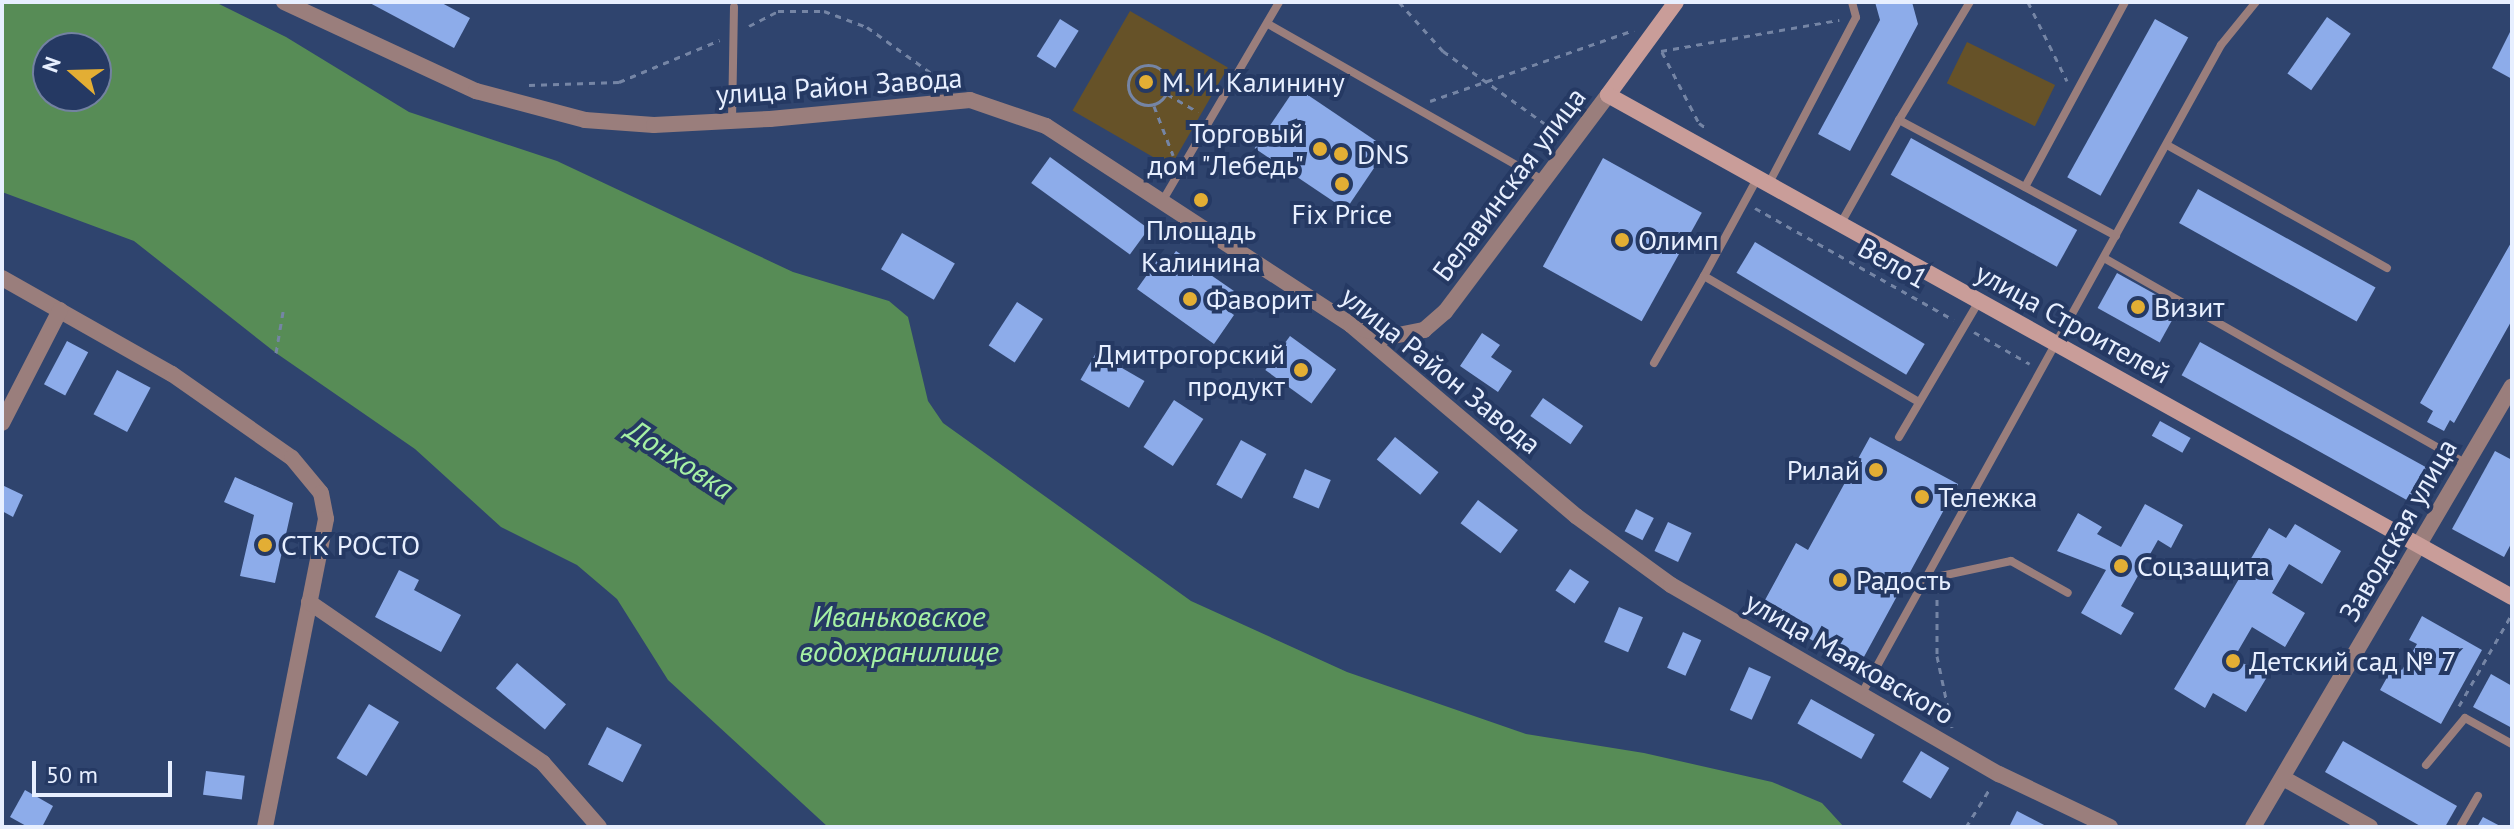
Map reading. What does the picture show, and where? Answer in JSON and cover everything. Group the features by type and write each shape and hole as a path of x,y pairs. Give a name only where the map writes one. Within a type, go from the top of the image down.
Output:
{"main road":[{"name":"Белавинская улица","path":"1608,95 1676,2"},
{"name":"улица Строителей","path":"1608,95 2512,595"}],"street":[{"name":"улица Район Завода","path":"284,2 406,63 533,110 654,125 970,100 1046,126 1351,325 1576,516"},
{"name":"Белавинская улица","path":"1351,325 1401,337 1436,321 1608,95"},
{"path":"2,278 172,374 292,458 321,493 326,519 265,827"},
{"path":"2,423 60,310"},
{"name":"Заводская улица","path":"2255,826 2512,386"},
{"name":"улица Маяковского","path":"1576,516 1671,585 2021,791 2110,827"},
{"path":"309,602 543,763 599,827"},
{"path":"2283,778 2370,827"}],"lane":[{"path":"1163,200 1279,2"},
{"path":"1654,363 1744,202 1763,180 1856,17 1852,2"},
{"path":"1841,223 1970,2"},
{"path":"2025,187 2125,2"},
{"path":"1861,695 2221,45 2256,2"},
{"path":"732,121 734,7"},
{"path":"1268,24 1544,181"},
{"path":"1899,120 2116,236"},
{"path":"2167,145 2387,268"},
{"path":"2104,258 2467,464"},
{"path":"1704,276 1919,402"},
{"path":"1899,437 1979,301"},
{"path":"1926,579 2011,561 2068,593"},
{"path":"2378,569 2399,582"},
{"path":"2426,765 2465,718 2512,744"},
{"path":"2460,827 2478,796"}],"path":[{"path":"1399,2 1443,51 1561,136"},
{"path":"2028,2 2074,95"},
{"path":"567,86 619,82 778,11 824,11 867,27 970,100"},
{"path":"1661,51 1856,17"},
{"path":"1413,107 1634,30"},
{"path":"1661,51 1668,38"},
{"path":"1661,51 1699,123 1710,130"},
{"path":"1167,94 1163,71 1141,66 1128,85 1132,97 1154,105 1180,173"},
{"path":"1167,94 1212,120"},
{"path":"1154,105 1167,94"},
{"name":"Вело1","path":"1744,202 2034,366"},
{"path":"276,353 283,312"},
{"path":"1937,575 1937,656 1955,736"},
{"path":"2455,714 2512,614"},
{"path":"1966,827 1993,783"}],"shaded area":[{"path":"1130,11 1228,68 1170,167 1072,111"},
{"path":"1967,42 2055,85 2035,126 1947,83"}],"water":[{"name":"Иваньковское водохранилище","path":"2,2 215,2 286,37 409,112 557,161 793,272 889,301 908,317 928,401 943,423 1191,601 1347,672 1526,734 1644,753 1772,782 1822,803 1844,827 828,827 668,680 617,599 577,565 501,527 415,449 276,353 134,241 2,192"}],"building":[{"path":"368,2 440,2 470,18 454,48"},
{"path":"1875,2 1912,2 1918,24 1850,151 1818,134 1880,20"},
{"path":"2327,17 2351,34 2311,90 2287,74"},
{"path":"1060,19 1079,31 1055,68 1037,56"},
{"path":"2155,19 2188,37 2100,196 2067,177"},
{"path":"2512,28 2512,79 2492,68"},
{"name":"Торговый дом \"Лебедь\"","path":"1296,87 1387,149 1346,210 1255,148"},
{"path":"1911,138 2077,230 2057,267 1891,175"},
{"path":"1050,157 1149,229 1130,255 1031,183"},
{"name":"Олимп","path":"1603,158 1702,213 1642,321 1543,266"},
{"path":"2198,189 2376,287 2357,322 2179,223"},
{"path":"902,233 955,264 934,300 881,269"},
{"path":"2512,241 2512,320 2454,423 2450,420 2444,431 2427,422 2433,411 2420,403"},
{"path":"1755,242 1925,344 1906,375 1736,273"},
{"name":"Фаворит","path":"1176,251 1234,291 1223,307 1234,315 1214,344 1137,289 1161,255 1169,261"},
{"name":"Визит","path":"2117,273 2179,307 2160,342 2098,308"},
{"path":"1017,302 1043,319 1015,362 989,346"},
{"path":"1482,333 1500,345 1491,357 1512,371 1498,392 1460,366"},
{"name":"Дмитрогорский продукт","path":"1290,336 1336,370 1311,403 1265,370"},
{"path":"67,341 88,352 65,396 44,384"},
{"path":"2200,342 2427,468 2409,501 2182,375"},
{"path":"1096,353 1144,381 1129,408 1080,380"},
{"path":"117,370 151,388 127,432 94,414"},
{"path":"1543,398 1583,426 1571,444 1530,416"},
{"path":"1174,400 1203,419 1173,466 1144,447"},
{"path":"2160,421 2191,438 2182,453 2152,436"},
{"path":"1395,437 1439,472 1420,495 1377,460"},
{"name":"Радость","path":"1870,437 1958,484 1859,666 1759,611 1796,543 1808,550"},
{"path":"1241,440 1266,454 1242,499 1216,485"},
{"path":"2495,451 2512,460 2512,542 2504,557 2452,529"},
{"path":"1305,469 1331,480 1319,508 1293,498"},
{"name":"СТК РОСТО","path":"235,477 293,503 275,583 240,576 254,515 224,502"},
{"path":"2,485 23,495 13,517 2,511"},
{"path":"1478,500 1518,530 1500,553 1461,523"},
{"name":"Соцзащита","path":"2145,504 2183,525 2171,548 2158,540 2121,606 2134,613 2121,635 2081,613 2106,570 2057,551 2078,513 2102,527 2097,534 2121,547"},
{"path":"1636,509 1654,518 1642,540 1625,531"},
{"path":"1668,522 1692,533 1678,562 1654,551"},
{"path":"2295,524 2341,551 2322,584 2289,564 2272,593 2305,613 2285,647 2252,627 2234,658 2267,677 2246,712 2213,693 2205,708 2174,689 2269,528 2286,538"},
{"path":"1570,569 1589,582 1575,603 1555,591"},
{"path":"399,570 419,580 414,590 461,615 441,652 375,617"},
{"path":"1619,607 1643,617 1628,652 1604,642"},
{"path":"2422,616 2482,650 2441,724 2380,690 2394,665 2402,670 2417,644 2409,640"},
{"path":"1683,632 1701,640 1685,676 1667,668"},
{"path":"517,663 566,704 545,729 496,688"},
{"path":"1749,667 1771,677 1752,720 1730,710"},
{"path":"2491,674 2512,686 2512,728 2473,707"},
{"path":"1811,699 1875,734 1861,759 1797,723"},
{"path":"369,704 399,722 367,776 337,758"},
{"path":"607,727 642,745 623,782 588,764"},
{"path":"2343,741 2457,806 2445,827 2422,827 2325,772"},
{"path":"1921,751 1949,768 1931,799 1902,782"},
{"path":"206,771 245,776 242,800 203,795"},
{"path":"25,790 53,806 42,827 28,827 10,817"},
{"path":"2017,811 2048,827 2009,827"},
{"path":"2483,817 2502,827 2477,827"}],"place":[{"name":"М. И. Калинину","path":"1146,82"},
{"name":"Торговый дом \"Лебедь\"","path":"1320,149"},
{"name":"DNS","path":"1341,154"},
{"name":"Fix Price","path":"1342,184"},
{"name":"Площадь Калинина","path":"1201,200"},
{"name":"Олимп","path":"1622,240"},
{"name":"Фаворит","path":"1190,299"},
{"name":"Визит","path":"2138,307"},
{"name":"Дмитрогорский продукт","path":"1301,370"},
{"name":"Рилай","path":"1876,470"},
{"name":"Тележка","path":"1922,497"},
{"name":"СТК РОСТО","path":"265,545"},
{"name":"Соцзащита","path":"2121,566"},
{"name":"Радость","path":"1840,580"},
{"name":"Детский сад № 7","path":"2233,661"}],"water label":[{"name":"Донховка","path":"680,459"}]}
